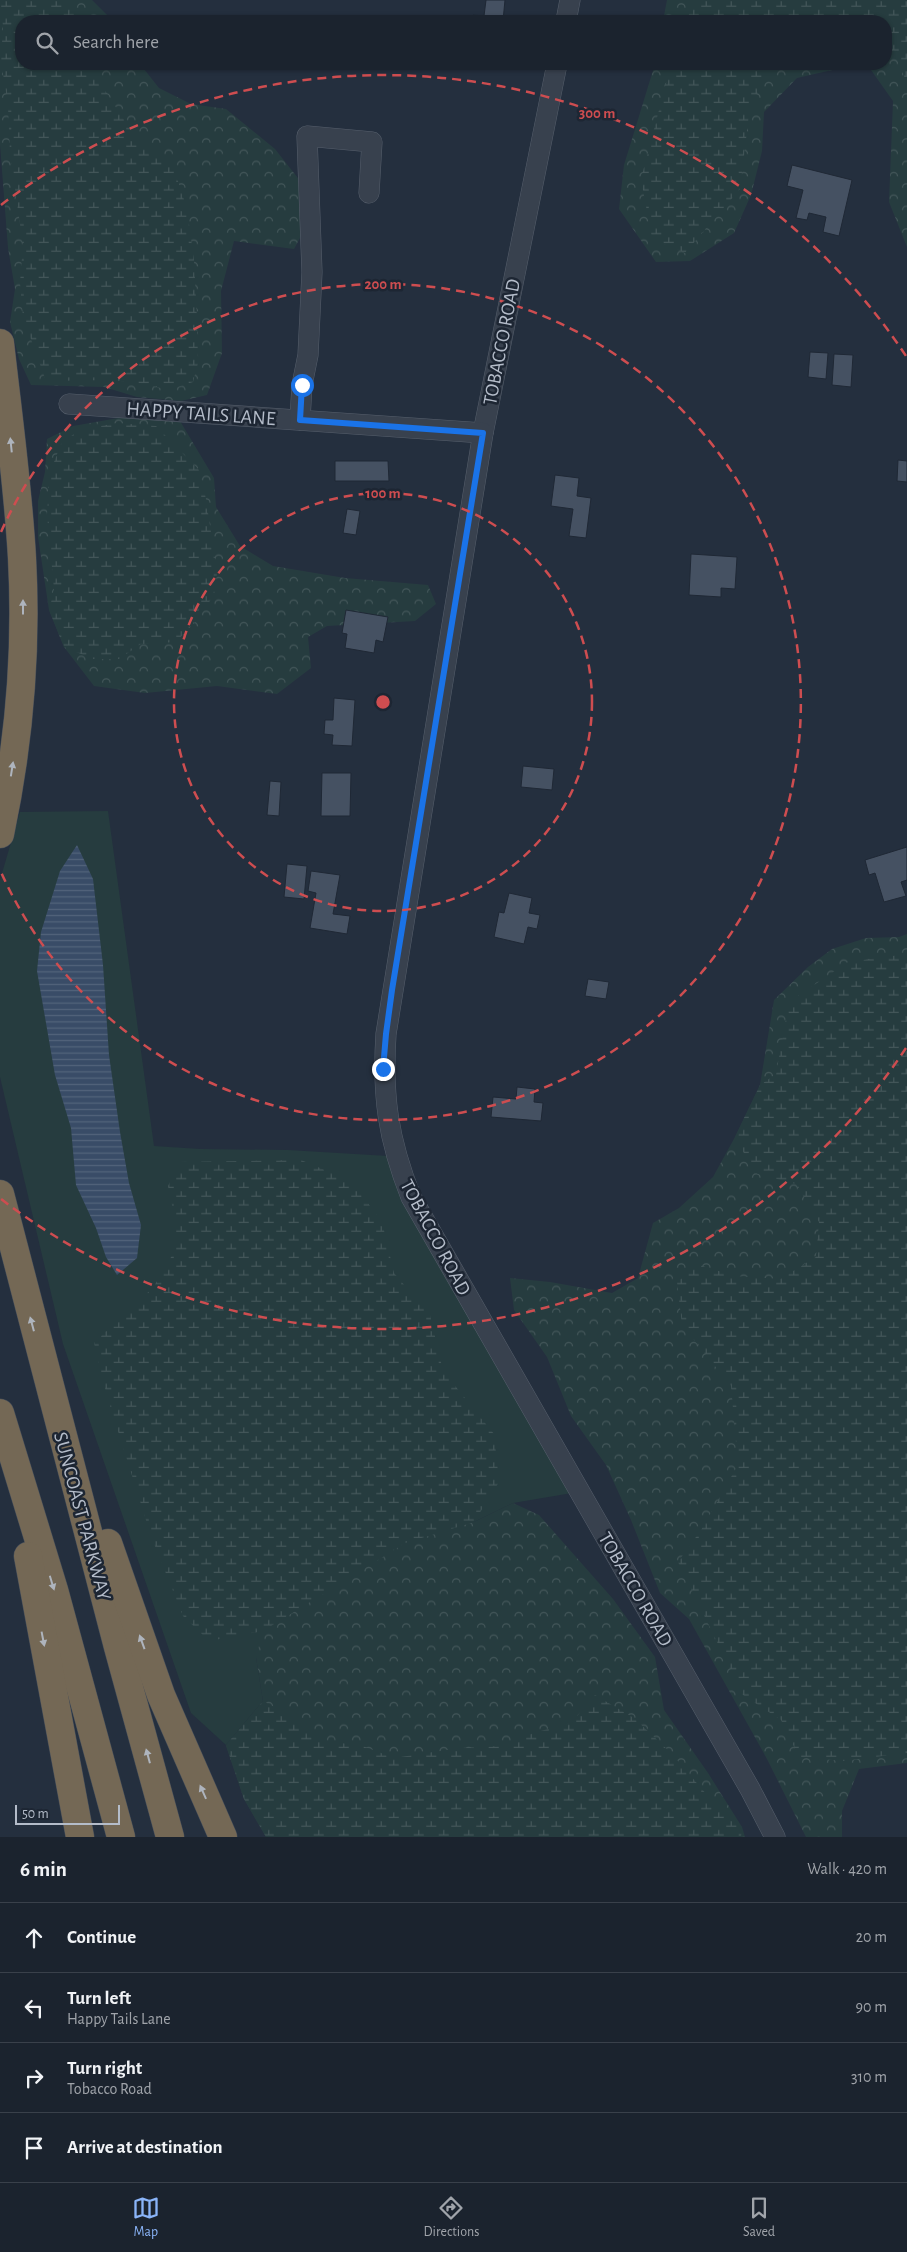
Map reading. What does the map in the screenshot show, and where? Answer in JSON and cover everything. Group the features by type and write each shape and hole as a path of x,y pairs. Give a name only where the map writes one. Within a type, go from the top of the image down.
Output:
{"highway":[{"path":"0,343 21,541 23,634 20,694 13,760 0,834"},
{"name":"SUNCOAST PARKWAY","path":"0,1194 45,1371 170,1837"},
{"path":"45,1371 161,1695 223,1837"},
{"path":"1,1416 80,1837"},
{"path":"1,1416 54,1590 121,1837"}],"street":[{"path":"567,15 570,0"},
{"name":"TOBACCO ROAD","path":"556,70 483,433 386,1034 383,1069 385,1102 390,1130 411,1197 741,1772 775,1837"},
{"path":"300,420 302,385 308,355 312,272 307,136 372,142 369,193"},
{"name":"HAPPY TAILS LANE","path":"69,404 483,433"}],"green space":[{"path":"0,0 92,0 107,15 15,15 15,70 145,70 159,88 191,104 226,109 275,149 301,182 307,225 294,249 234,241 221,291 222,353 207,395 181,401 137,397 104,387 31,385 19,359 10,322 15,289 8,248 0,144"},
{"path":"0,0 66,0 78,15 15,15 15,70 97,70 100,83 136,138 174,169 187,209 194,261 198,363 193,382 168,390 146,384 112,380 46,381 23,317 20,283 23,245 10,154 8,105 1,61 3,26"},
{"path":"667,0 907,0 907,247 889,202 893,101 871,70 892,70 892,15 664,15"},
{"path":"695,0 907,0 907,84 897,57 892,55 892,15 689,15"},
{"path":"653,70 832,70 797,78 764,112 762,151 751,195 734,233 690,261 656,262 619,209 624,165"},
{"path":"669,70 771,70 750,106 740,189 685,253 652,239 641,179"},
{"path":"141,414 180,421 214,478 216,507 240,546 273,566 345,578 428,585 436,604 415,621 327,626 308,637 311,668 277,694 217,686 145,693 94,686 64,647 49,610 38,537 38,501 45,472 47,439 73,426"},
{"path":"117,423 156,426 199,470 206,499 217,573 214,595 196,621 176,642 141,644 119,659 93,659 64,647 49,610 54,589 47,515 49,475 61,444 79,430"},
{"path":"108,811 154,1146 200,1149 288,1150 405,1157 423,1210 578,1492 513,1503 474,1522 256,1657 263,1701 226,1745 191,1713 63,1344 0,1077 0,880 20,812"},
{"path":"907,934 907,1763 859,1769 842,1811 842,1837 806,1837 767,1759 689,1619 660,1593 631,1520 606,1465 571,1416 547,1357 514,1310 510,1278 550,1282 612,1293 638,1278 653,1223 679,1208 713,1177 735,1137 760,1085 774,1000 808,967 832,949 866,938 899,937"},
{"path":"907,954 907,1753 843,1761 799,1757 781,1720 743,1695 678,1562 701,1530 738,1465 731,1386 682,1325 677,1282 699,1265 735,1276 780,1279 816,1257 819,1222 796,1184 755,1173 735,1137 760,1085 776,1074 789,1002 848,962"},
{"path":"301,1160 351,1181 382,1222 394,1273 430,1315 443,1371 494,1434 499,1482 474,1522 405,1543 263,1631 209,1641 183,1616 151,1536 107,1396 94,1343 153,1288 174,1252 175,1219 168,1186 180,1162"},
{"path":"513,1503 539,1515 613,1599 655,1657 664,1710 708,1773 742,1827 745,1837 266,1837 244,1799 226,1746 263,1701 256,1657 263,1631 405,1543 474,1522"},
{"path":"595,1695 634,1718 671,1753 713,1802 742,1827 741,1837 266,1837 244,1799 226,1745 263,1701 282,1711 319,1741 360,1745 394,1758 460,1748 507,1746 533,1733 571,1723"}],"water":[{"path":"77,845 93,879 103,965 109,1055 129,1183 141,1225 137,1258 117,1275 106,1257 96,1228 76,1185 71,1128 55,1075 37,971 41,932 60,871"}],"building":[{"path":"486,0 505,0 504,15 484,15"},
{"path":"792,165 852,180 839,236 823,232 826,217 809,213 807,220 796,218 803,190 787,186"},
{"path":"810,352 828,353 826,379 808,377"},
{"path":"834,354 853,355 851,387 832,385"},
{"path":"898,460 907,461 907,482 897,481"},
{"path":"335,461 388,461 389,481 335,481"},
{"path":"555,475 579,478 577,496 591,498 586,538 569,536 573,509 551,506"},
{"path":"347,509 360,511 356,535 343,533"},
{"path":"691,554 737,557 735,589 721,588 721,597 689,595"},
{"path":"346,610 388,617 383,642 376,640 374,653 345,648 347,634 342,633"},
{"path":"334,698 355,700 352,746 332,745 333,735 324,734 325,720 333,720"},
{"path":"523,766 554,769 552,790 521,787"},
{"path":"322,773 351,773 350,816 321,816"},
{"path":"270,781 281,782 279,816 267,815"},
{"path":"907,847 907,880 901,882 906,896 884,902 875,873 869,875 865,860"},
{"path":"287,864 307,866 304,899 284,897"},
{"path":"311,871 340,875 333,914 350,916 347,934 310,928 316,893 308,891"},
{"path":"509,893 532,898 529,913 540,915 537,929 528,927 524,944 494,937 499,912 504,913"},
{"path":"588,979 609,982 606,999 585,996"},
{"path":"517,1087 535,1089 534,1102 543,1103 541,1121 491,1117 493,1097 516,1099"}],"route":[{"path":"302,385 300,420 483,433 392,990 383,1069"}]}
